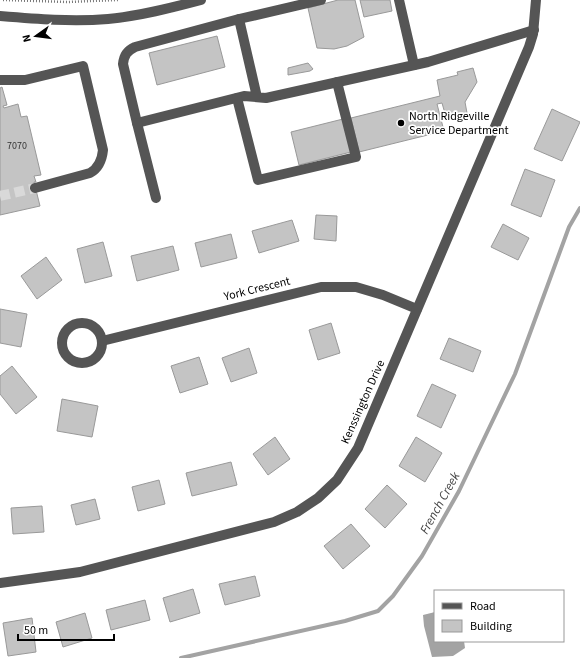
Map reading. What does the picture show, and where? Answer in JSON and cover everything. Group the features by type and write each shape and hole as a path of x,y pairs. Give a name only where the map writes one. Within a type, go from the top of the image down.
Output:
{"street":[{"path":"0,16 45,20 107,19 151,12 202,0"},
{"path":"156,198 123,64 125,54 135,47 239,19 321,0"},
{"path":"399,0 414,65"},
{"name":"Kenssington Drive","path":"0,583 80,572 262,526 286,518 308,505 337,480 352,459 529,47 534,30 536,0"},
{"path":"239,19 257,97"},
{"path":"137,123 244,96 266,98 414,65 534,30"},
{"path":"0,80 25,80 83,66 103,150 101,160 96,168 90,173 35,188"},
{"path":"237,98 258,180 356,157 337,82"},
{"name":"York Crescent","path":"102,341 321,287 356,287 383,295 417,310"},
{"path":"78,323 91,325 96,329 102,341 98,354 88,362 75,362 69,358 62,347 63,334 67,329 78,323"}],"path":[{"path":"3,0 67,2 118,0"}],"shaded area":[{"path":"434,612 434,642 464,642 465,648 453,656 432,657 424,626 423,615"}],"building":[{"path":"338,0 355,0 364,37 347,46 334,49 317,48 308,8"},
{"path":"360,0 390,0 392,11 364,17"},
{"path":"217,36 225,67 157,85 149,53"},
{"path":"308,63 313,69 310,71 288,75 288,68"},
{"path":"473,68 477,82 465,102 467,113 446,117 442,103 437,104 444,131 359,152 351,118 440,96 437,80 458,75 457,72"},
{"path":"2,87 7,105 3,106 4,108 18,104 21,117 27,116 41,175 34,176 40,206 0,215 0,88"},
{"path":"552,109 580,122 562,161 534,149"},
{"path":"343,119 351,152 299,165 291,132"},
{"path":"525,169 555,180 541,217 511,205"},
{"path":"316,215 337,216 336,241 314,239"},
{"path":"292,220 299,241 259,253 252,231"},
{"path":"503,224 529,238 518,260 491,247"},
{"path":"231,234 237,258 201,267 195,243"},
{"path":"103,242 112,276 85,283 77,249"},
{"path":"173,246 179,270 137,281 131,256"},
{"path":"46,257 62,280 37,299 21,276"},
{"path":"0,309 27,314 21,347 0,343"},
{"path":"331,323 340,353 318,360 309,330"},
{"path":"449,338 481,351 473,372 440,359"},
{"path":"249,348 257,373 231,382 222,358"},
{"path":"199,357 208,384 180,393 171,366"},
{"path":"12,366 37,397 16,414 0,394 0,376"},
{"path":"432,384 456,395 441,428 417,416"},
{"path":"62,399 98,406 92,437 57,431"},
{"path":"275,437 290,459 268,475 253,454"},
{"path":"416,437 442,453 425,482 399,466"},
{"path":"231,462 237,485 192,496 186,473"},
{"path":"159,480 165,504 138,511 132,487"},
{"path":"387,485 407,504 385,528 365,509"},
{"path":"95,499 100,519 76,525 71,505"},
{"path":"42,506 44,532 13,534 11,508"},
{"path":"351,524 370,546 343,569 324,546"},
{"path":"255,576 260,596 225,605 219,584"},
{"path":"193,589 200,613 170,622 163,598"},
{"path":"145,600 150,620 111,630 106,610"},
{"path":"85,613 92,638 63,647 56,622"},
{"path":"32,618 36,652 8,656 3,623"}],"waterway":[{"name":"French Creek","path":"181,658 345,621 378,611 393,596 422,556 459,491 515,374 569,227 580,208"}],"tunnel":[{"path":"0,196 35,188"}],"place":[{"name":"North Ridgeville Service Department","path":"401,123"}]}
